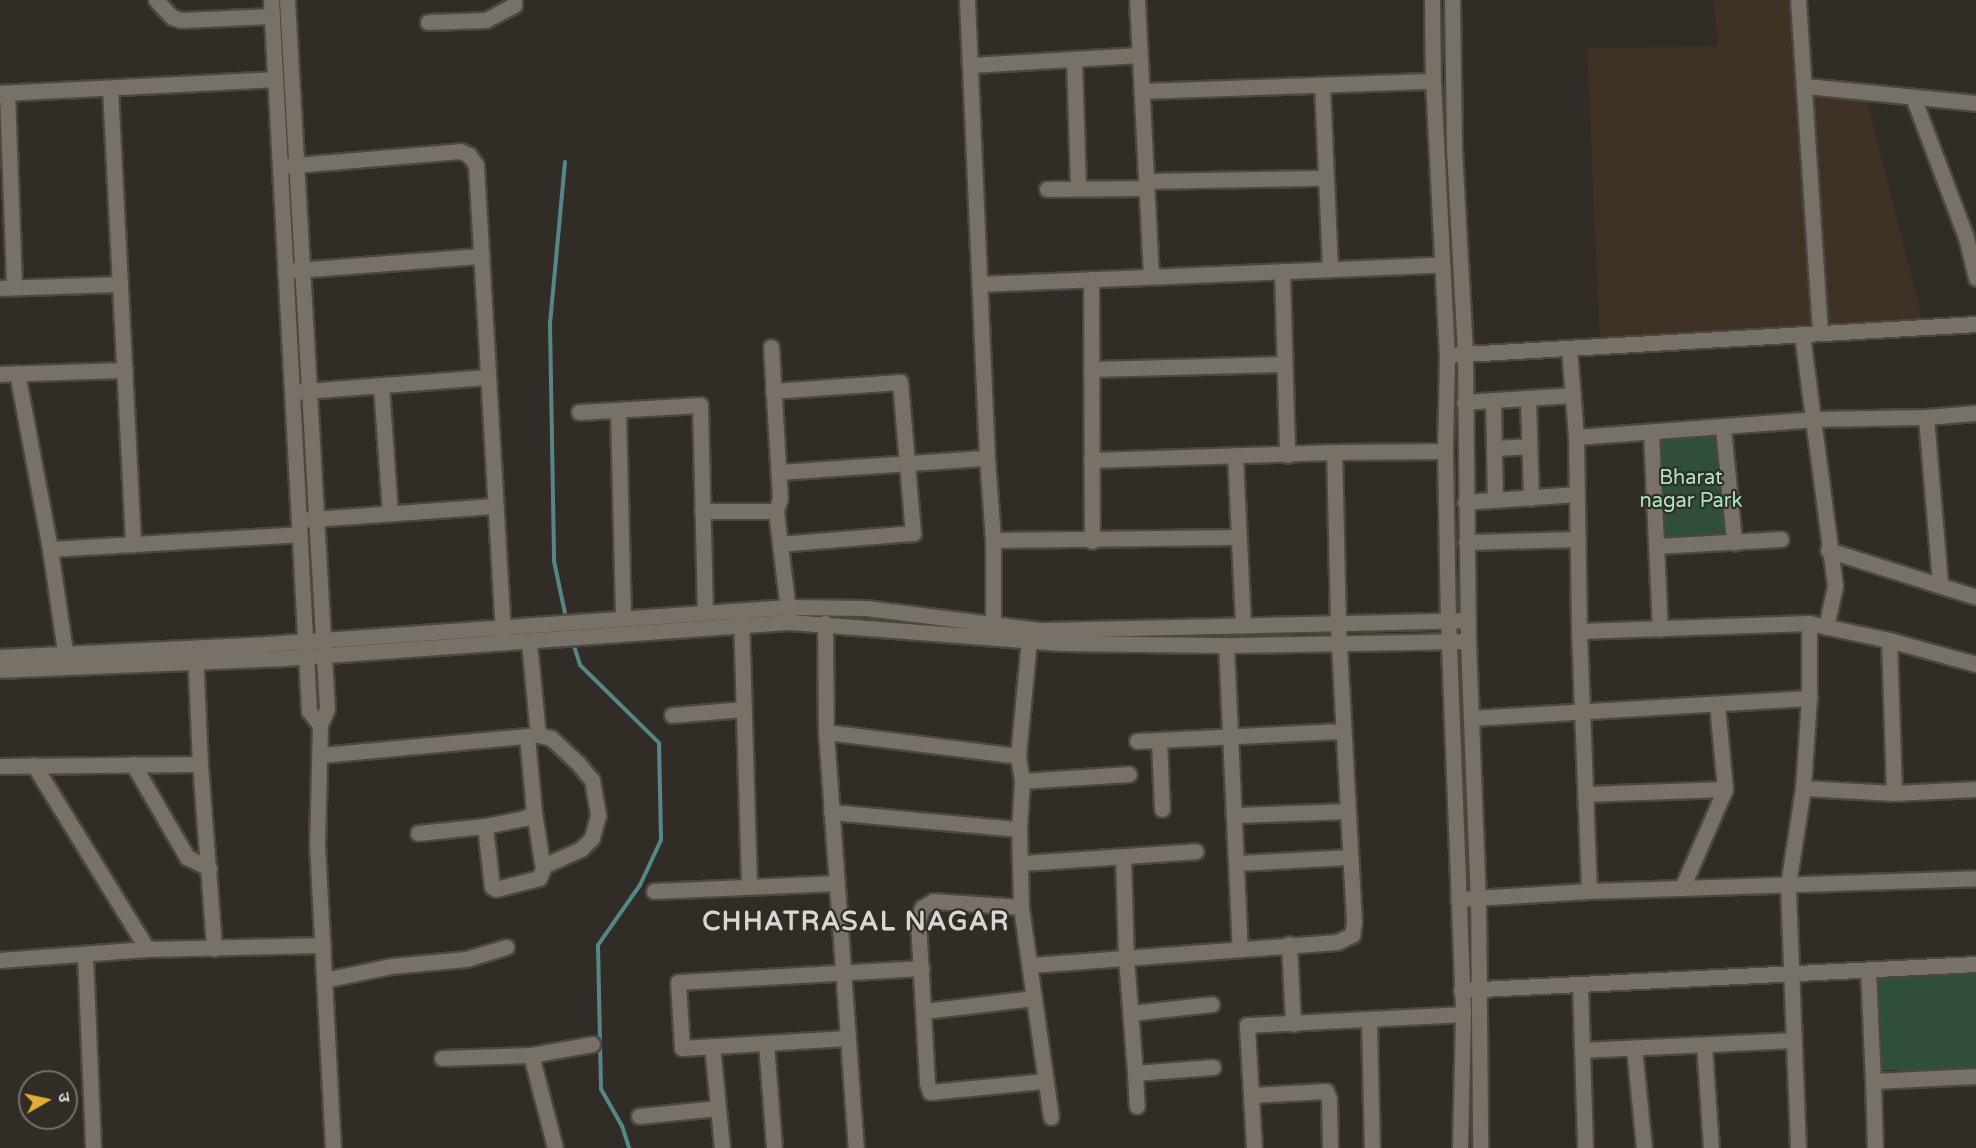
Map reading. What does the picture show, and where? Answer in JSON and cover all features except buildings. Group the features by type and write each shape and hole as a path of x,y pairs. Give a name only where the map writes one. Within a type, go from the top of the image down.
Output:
{"street":[{"path":"156,0 172,17 181,20 272,16"},
{"path":"271,0 309,711 320,725"},
{"path":"287,0 327,709 320,725 317,844 333,1148"},
{"path":"428,22 486,20 514,4 514,0"},
{"path":"967,0 987,458 993,540 993,639"},
{"path":"1137,0 1151,276"},
{"path":"1432,0 1433,81 1447,355 1445,451 1448,621 1463,1014 1460,1148"},
{"path":"1452,0 1454,149 1465,354 1468,640 1480,989 1480,1148"},
{"path":"1798,0 1806,86 1820,332"},
{"path":"970,65 1140,55"},
{"path":"1074,59 1078,188"},
{"path":"120,284 7,287 3,93 275,79"},
{"path":"1142,91 1433,81"},
{"path":"1322,85 1330,269"},
{"path":"1806,86 1976,103"},
{"path":"110,88 134,544"},
{"path":"1913,97 1971,237 1976,278"},
{"path":"280,166 460,151 469,155 476,165 493,506 502,635"},
{"path":"1047,189 1326,178"},
{"path":"285,271 482,256"},
{"path":"980,284 1442,265"},
{"path":"1282,271 1287,455"},
{"path":"1091,279 1092,541"},
{"path":"1447,355 1802,336 1820,332 1976,324"},
{"path":"1802,336 1828,550 1835,586 1826,627"},
{"path":"771,347 780,498 776,511 789,614"},
{"path":"1569,348 1576,437 1581,712 1589,891"},
{"path":"1091,369 1284,364"},
{"path":"0,374 125,370"},
{"path":"17,374 50,549 66,661"},
{"path":"292,392 487,377"},
{"path":"774,391 900,382 905,463 913,533 780,544"},
{"path":"381,385 390,513"},
{"path":"1464,402 1573,395"},
{"path":"1528,398 1531,498"},
{"path":"1493,400 1495,500"},
{"path":"579,412 700,405 705,611"},
{"path":"618,411 623,618"},
{"path":"1576,437 1813,419 1926,417 1976,413"},
{"path":"1926,417 1940,585"},
{"path":"1723,427 1734,542"},
{"path":"1651,433 1660,629"},
{"path":"1494,448 1529,446"},
{"path":"1091,460 1334,452 1445,451"},
{"path":"1031,965 1337,942 1352,935 1354,922 1338,624 1334,452"},
{"path":"1235,455 1243,626"},
{"path":"778,471 987,458"},
{"path":"1465,502 1577,494"},
{"path":"50,549 134,544 299,527 316,519 493,506"},
{"path":"702,511 776,511"},
{"path":"993,540 1092,541 1238,537"},
{"path":"1466,542 1578,539"},
{"path":"1656,546 1780,539"},
{"path":"1828,550 1976,597"},
{"path":"0,670 66,661 196,654 323,639 502,635 529,642 548,641 741,616 866,608 994,622 1029,635 1226,645 1340,645 1468,640"},
{"path":"196,654 324,656 502,635 550,623 705,611 741,616"},
{"path":"789,614 825,623 993,639 1029,635 1243,626 1468,620"},
{"path":"741,616 749,886"},
{"path":"825,623 826,732 856,1148"},
{"path":"1579,631 1809,623 1889,640 1976,664"},
{"path":"1798,1148 1788,885 1803,788 1809,698 1809,623"},
{"path":"1029,635 1018,756 1022,781 1021,907 1051,1117"},
{"path":"1889,640 1894,793"},
{"path":"529,642 534,812 541,861 545,864"},
{"path":"1226,645 1238,863 1240,948"},
{"path":"196,654 200,764 214,948"},
{"path":"0,657 66,661"},
{"path":"1471,718 1809,698"},
{"path":"1682,888 1725,789 1717,704"},
{"path":"672,715 742,709"},
{"path":"1137,741 1343,731"},
{"path":"826,732 1018,756"},
{"path":"321,756 532,736 551,738 578,763 592,780 598,815 592,838 581,849 545,864 539,878 496,889 492,886 485,826"},
{"path":"1159,741 1162,809"},
{"path":"133,764 187,857 209,868"},
{"path":"0,766 200,764"},
{"path":"34,765 147,950"},
{"path":"1022,781 1129,774"},
{"path":"1803,788 1894,793 1976,789"},
{"path":"1585,794 1725,789"},
{"path":"1235,815 1347,811"},
{"path":"418,833 485,826 525,818 534,812"},
{"path":"831,812 1020,829"},
{"path":"1022,863 1196,851"},
{"path":"1123,857 1126,958 1137,1106"},
{"path":"1238,863 1349,857"},
{"path":"1458,898 1589,891 1976,878"},
{"path":"654,891 837,882"},
{"path":"1021,907 933,902 922,908 918,921 930,1092 1045,1082"},
{"path":"1289,944 1293,1024"},
{"path":"0,960 147,950 323,945"},
{"path":"324,980 391,966 466,959 506,947"},
{"path":"85,955 93,1148"},
{"path":"1461,990 1791,976 1976,964"},
{"path":"847,1038 682,1048 678,982 922,968"},
{"path":"1868,971 1875,1148"},
{"path":"1580,985 1585,1148"},
{"path":"924,1011 1034,998"},
{"path":"1131,1013 1212,1004"},
{"path":"1254,1148 1247,1025 1463,1014"},
{"path":"1369,1020 1372,1148"},
{"path":"1582,1050 1794,1040"},
{"path":"766,1043 774,1148"},
{"path":"442,1058 531,1055 591,1044"},
{"path":"1704,1045 1712,1148"},
{"path":"712,1046 722,1148"},
{"path":"1634,1048 1644,1148"},
{"path":"531,1055 555,1148"},
{"path":"1135,1073 1213,1067"},
{"path":"1873,1081 1976,1076"},
{"path":"1252,1095 1326,1091 1329,1099 1330,1148"},
{"path":"639,1116 718,1108"}],"shaded area":[{"path":"1714,0 1796,0 1806,86 1865,92 1924,327 1600,346 1587,48 1718,46"}],"green space":[{"name":"Bharat nagar Park","path":"1718,432 1727,536 1665,541 1656,437"},
{"path":"1874,969 1976,969 1976,1070 1874,1070"}],"waterway":[{"path":"565,162 550,325 554,561 566,618"},
{"path":"573,643 580,665 659,743 661,840 640,885 598,945 601,1089 622,1126 629,1148"}],"district":[{"name":"CHHATRASAL NAGAR","path":"856,922"}]}
